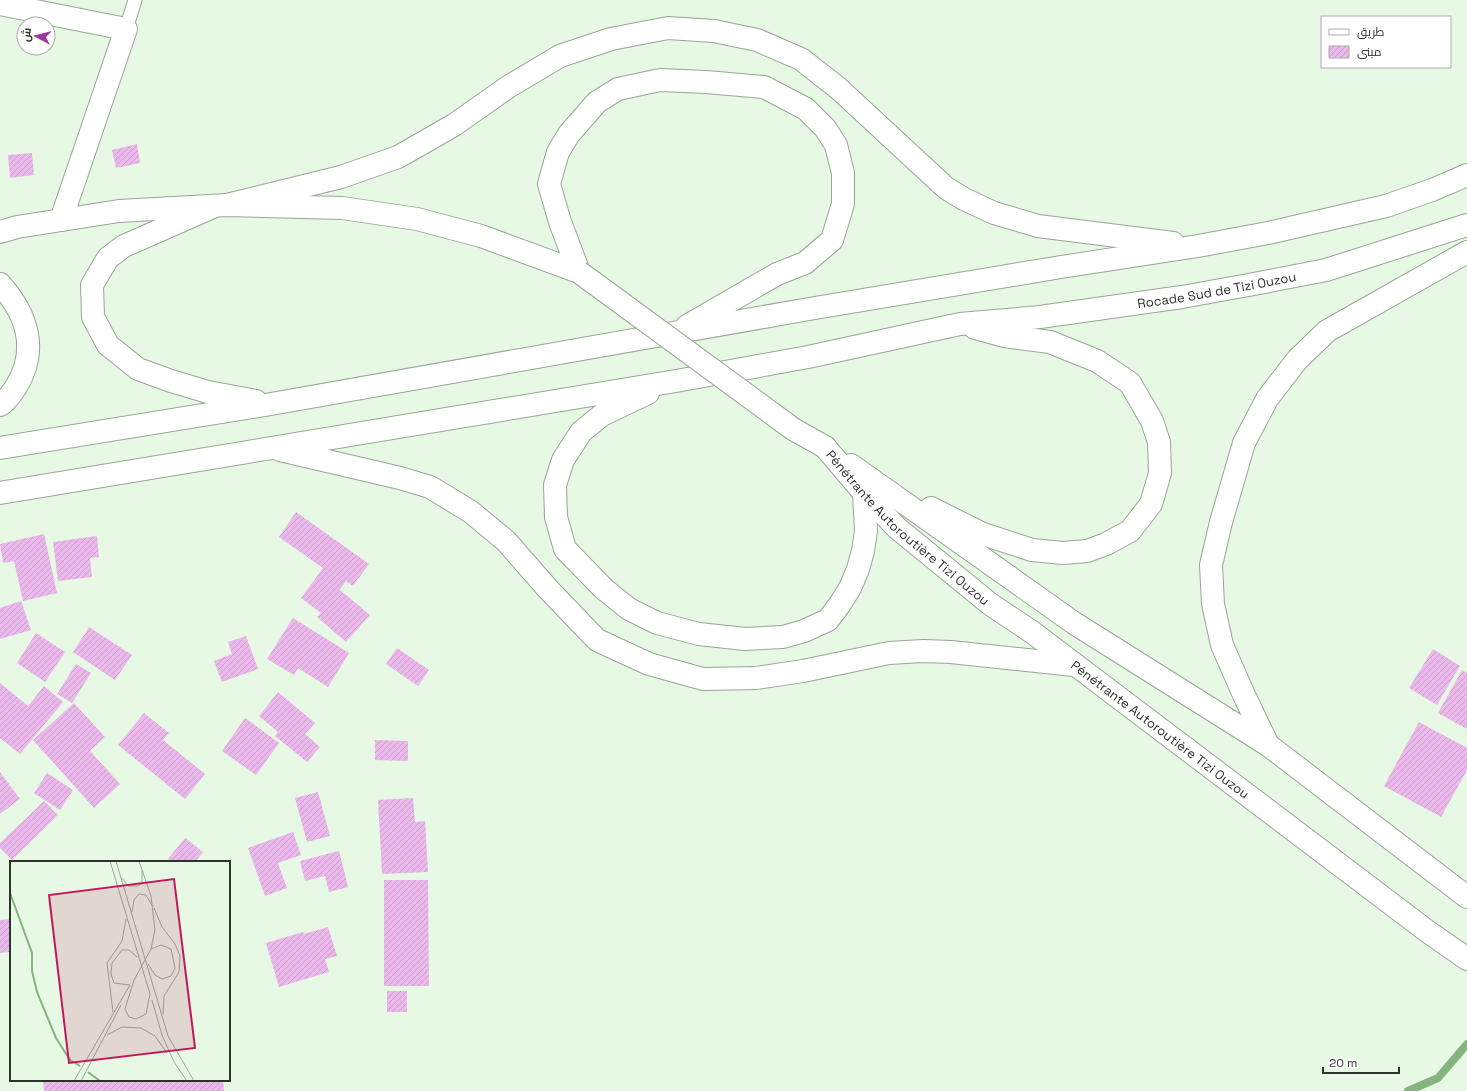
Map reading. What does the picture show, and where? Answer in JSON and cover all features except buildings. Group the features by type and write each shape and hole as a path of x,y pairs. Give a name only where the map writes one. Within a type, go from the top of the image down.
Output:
{"main road":[{"path":"0,4 126,29 61,220"},
{"path":"271,404 208,392 171,382 138,369 108,345 93,317 92,285 108,258 124,246 221,205 341,177 398,157 454,125 508,87 560,56 611,39 668,28 714,31 757,40 801,59 838,88 946,188 964,199 994,213 1038,226 1105,233 1198,246"},
{"path":"579,272 560,222 550,184 558,152 569,134 597,102 618,89 660,80 764,87 806,108 825,128 836,145 843,173 843,204 832,240 805,263 777,274 676,332"},
{"path":"0,448 271,404 676,332 1061,267 1198,246 1268,233 1386,206 1432,190 1467,175"},
{"path":"0,232 17,227 119,211 221,205 342,208 417,219 481,236 579,272 793,429 943,515 983,534 1032,550 1063,553 1087,551 1106,544 1130,531 1152,504 1160,473 1159,442 1152,421 1130,383 1097,361 1050,342 1004,336 960,324"},
{"name":"Rocade Sud de Tizi Ouzou","path":"676,381 808,357 960,324 1047,316 1182,297 1326,270 1467,226"},
{"path":"1268,745 1222,645 1213,604 1211,565 1244,443 1267,399 1296,360 1327,331 1467,252"},
{"path":"0,284 10,295 24,318 29,346 23,375 6,401 0,405"},
{"path":"0,493 676,381"},
{"path":"676,381 602,414 580,432 563,460 555,485 556,516 565,549 604,589 629,609 657,623 678,629 699,634 745,639 783,637 804,631 828,620 850,588 858,569 866,531 864,493"},
{"path":"271,447 400,478 430,487 471,512 506,541 548,589 597,640 649,664 665,669 703,679 756,678 803,671 889,653 923,650 1074,665"},
{"name":"Pénétrante Autoroutière Tizi Ouzou","path":"825,447 1074,623 1268,745 1467,897"},
{"name":"Pénétrante Autoroutière Tizi Ouzou","path":"825,447 864,493 897,528 990,604 1032,632 1427,931 1467,959"}],"lane":[{"path":"126,29 135,0"}],"waterway":[{"path":"1408,1091 1438,1078 1467,1044"}]}
